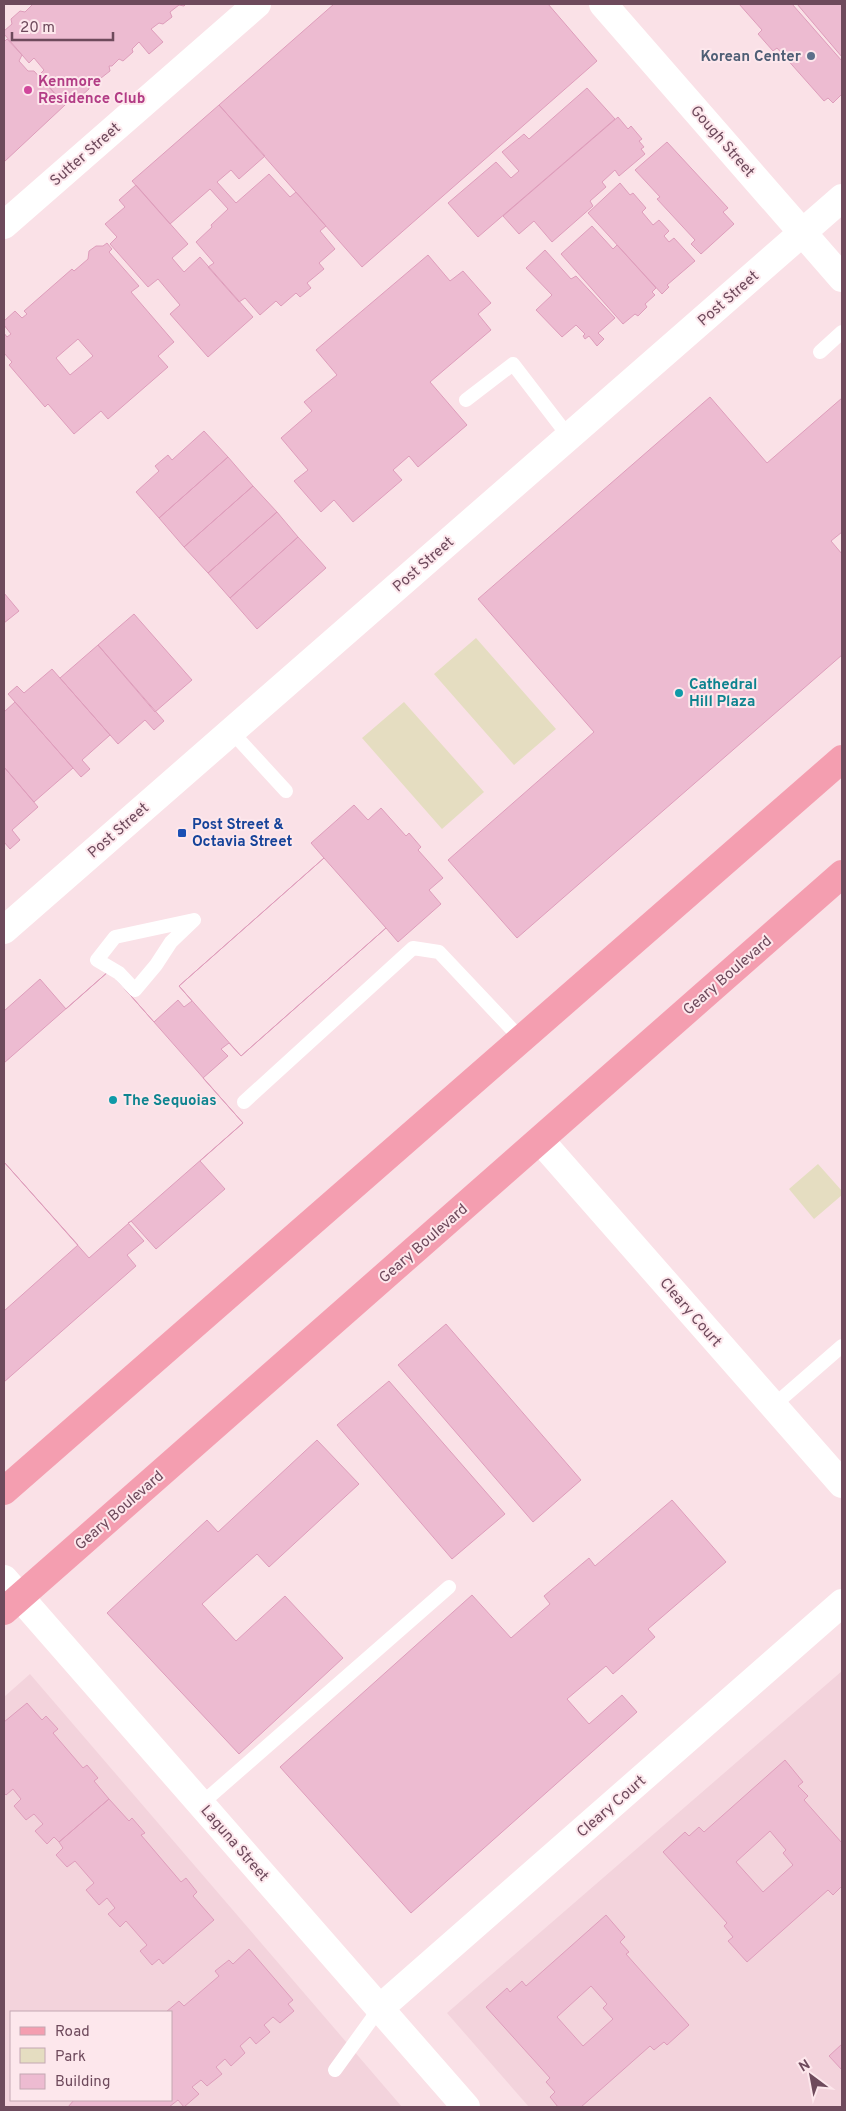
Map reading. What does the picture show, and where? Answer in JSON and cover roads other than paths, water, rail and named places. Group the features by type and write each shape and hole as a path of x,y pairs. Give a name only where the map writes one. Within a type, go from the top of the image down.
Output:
{"main road":[{"path":"4,1491 842,759"},
{"name":"Geary Boulevard","path":"9,1596 540,1140 842,874"}],"street":[{"name":"Sutter Street","path":"4,225 257,4"},
{"name":"Gough Street","path":"603,4 842,278"},
{"name":"Post Street","path":"4,930 842,198"},
{"name":"Cleary Court","path":"540,1140 842,1484"},
{"name":"Laguna Street","path":"9,1596 201,1804 466,2107"},
{"name":"Cleary Court","path":"380,2009 842,1603"}],"lane":[{"path":"820,352 842,332"},
{"path":"466,400 513,364 569,437"},
{"path":"231,731 286,791"},
{"path":"194,920 171,942 156,965 135,990 119,973 97,960 115,938 194,920"},
{"path":"244,1102 413,948 439,952 521,1039"},
{"path":"773,1406 842,1346"},
{"path":"201,1804 448,1587"},
{"path":"335,2070 380,2009"}],"place":[{"name":"Korean Center","path":"811,56"},
{"name":"Kenmore Residence Club","path":"28,90"},
{"name":"Cathedral Hill Plaza","path":"679,693"},
{"name":"Post Street & Octavia Street","path":"182,833"},
{"name":"The Sequoias","path":"113,1100"}]}
